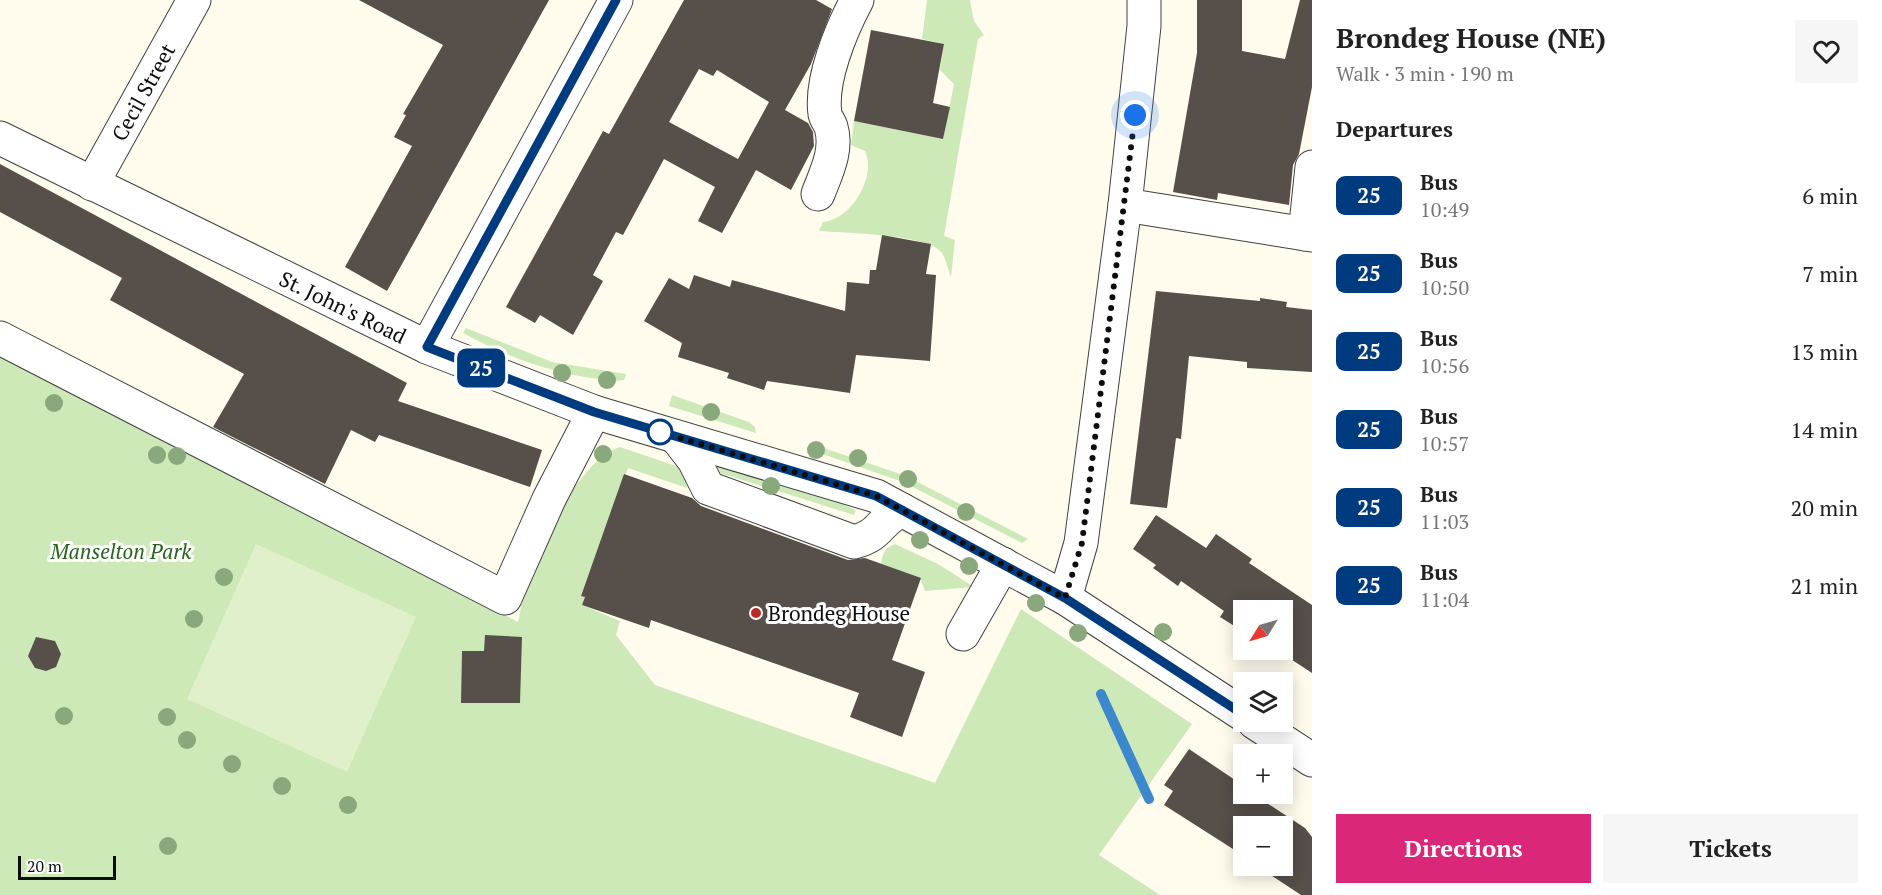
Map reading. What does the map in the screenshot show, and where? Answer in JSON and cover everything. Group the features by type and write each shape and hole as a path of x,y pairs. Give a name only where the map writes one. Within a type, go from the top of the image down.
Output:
{"street":[{"name":"Cecil Street","path":"92,184 194,0"},
{"path":"427,347 616,0"},
{"path":"818,194 831,160 831,129 825,115 828,80 839,39 857,0"},
{"path":"1065,598 1082,543 1125,205 1144,26 1144,0"},
{"name":"St. John's Road","path":"0,138 427,347 594,412 876,496 1065,598 1233,708"},
{"path":"1125,205 1309,235 1306,207 1312,168"},
{"path":"0,338 505,598 549,499 594,412"},
{"path":"676,437 694,460 708,488 854,542 871,538 893,514 902,510"},
{"path":"963,634 1003,564"},
{"path":"1269,732 1312,760"}],"green space":[{"path":"927,0 970,0 974,21 984,35 978,39 944,236 955,240 951,277 941,252 919,241 819,231 823,222 843,214 852,206 864,184 868,161 865,151 851,145 854,121 943,139 954,84 940,70 944,44 922,39"},
{"path":"466,328 552,362 626,374 624,380 616,381 556,371 518,359 481,343 463,333"},
{"name":"Manselton Park","path":"0,350 518,622 531,573 549,531 561,508 589,469 604,455 620,447 682,468 686,476 687,488 628,468 581,595 585,597 582,605 620,621 616,635 655,685 935,783 1021,609 1192,724 1099,855 1160,895 0,895"},
{"path":"672,395 749,422 755,427 756,433 669,406"},
{"path":"809,443 906,476 1028,539 1022,543 903,482 808,449"},
{"path":"714,465 829,498 856,510 854,515 717,472"},
{"path":"907,529 975,563 982,573 902,531"},
{"path":"256,544 416,617 347,772 187,699"},
{"path":"895,544 938,564 974,587 925,591 920,578 881,564 885,551"}],"building":[{"path":"359,0 549,0 387,291 345,267 412,146 394,137 406,115 403,114 443,45"},
{"path":"684,0 816,0 832,9 811,64 785,110 808,123 813,132 814,146 791,190 756,170 722,233 698,221 715,187 664,159 623,235 616,232 593,275 603,281 573,335 540,315 535,323 506,307 603,131 609,134","holes":["699,69 713,76 717,70 769,102 738,159 669,122"]},
{"path":"1197,0 1242,0 1242,51 1285,59 1300,0 1312,0 1312,87 1299,154 1293,165 1289,205 1218,193 1217,200 1173,192 1197,53"},
{"path":"871,30 944,44 933,103 950,107 943,139 854,121"},
{"path":"0,164 407,383 398,401 542,450 530,487 379,435 375,442 351,430 325,484 213,427 244,374 110,300 122,278 0,212"},
{"path":"882,235 931,244 926,274 936,275 930,361 856,355 850,393 767,381 764,390 727,378 729,373 678,357 682,343 644,321 669,278 689,289 694,275 730,287 732,280 845,311 847,282 869,284 870,270 876,270"},
{"path":"1156,291 1260,301 1260,298 1287,302 1286,307 1312,310 1312,372 1247,368 1247,362 1189,356 1181,439 1176,438 1167,508 1130,504"},
{"name":"Brondeg House","path":"624,474 692,498 701,506 848,560 865,558 921,578 892,660 925,672 902,737 850,717 859,693 651,620 649,628 582,605 585,597 581,596"},
{"path":"1156,515 1206,548 1216,534 1252,559 1249,563 1312,605 1312,673 1292,660 1293,600 1233,600 1233,625 1220,617 1224,611 1181,581 1178,586 1153,568 1156,565 1133,549"},
{"path":"485,635 522,637 520,703 461,703 462,651 484,651"},
{"path":"36,637 55,641 61,654 56,667 46,671 35,668 28,656"},
{"path":"1189,749 1233,779 1233,804 1268,804 1287,816 1233,816 1233,849 1164,805 1173,791 1164,785"},
{"path":"1293,820 1305,828 1312,837 1312,895 1301,895 1272,876 1293,876"}],"waterway":[{"path":"1101,694 1149,799"}],"bus line":[{"name":"25","path":"616,0 427,347 594,412 876,496 1065,598 1233,708"}],"place":[{"name":"Brondeg House","path":"756,613"}],"route":[{"path":"660,432 876,496 1065,598 1082,543 1135,115"}]}
